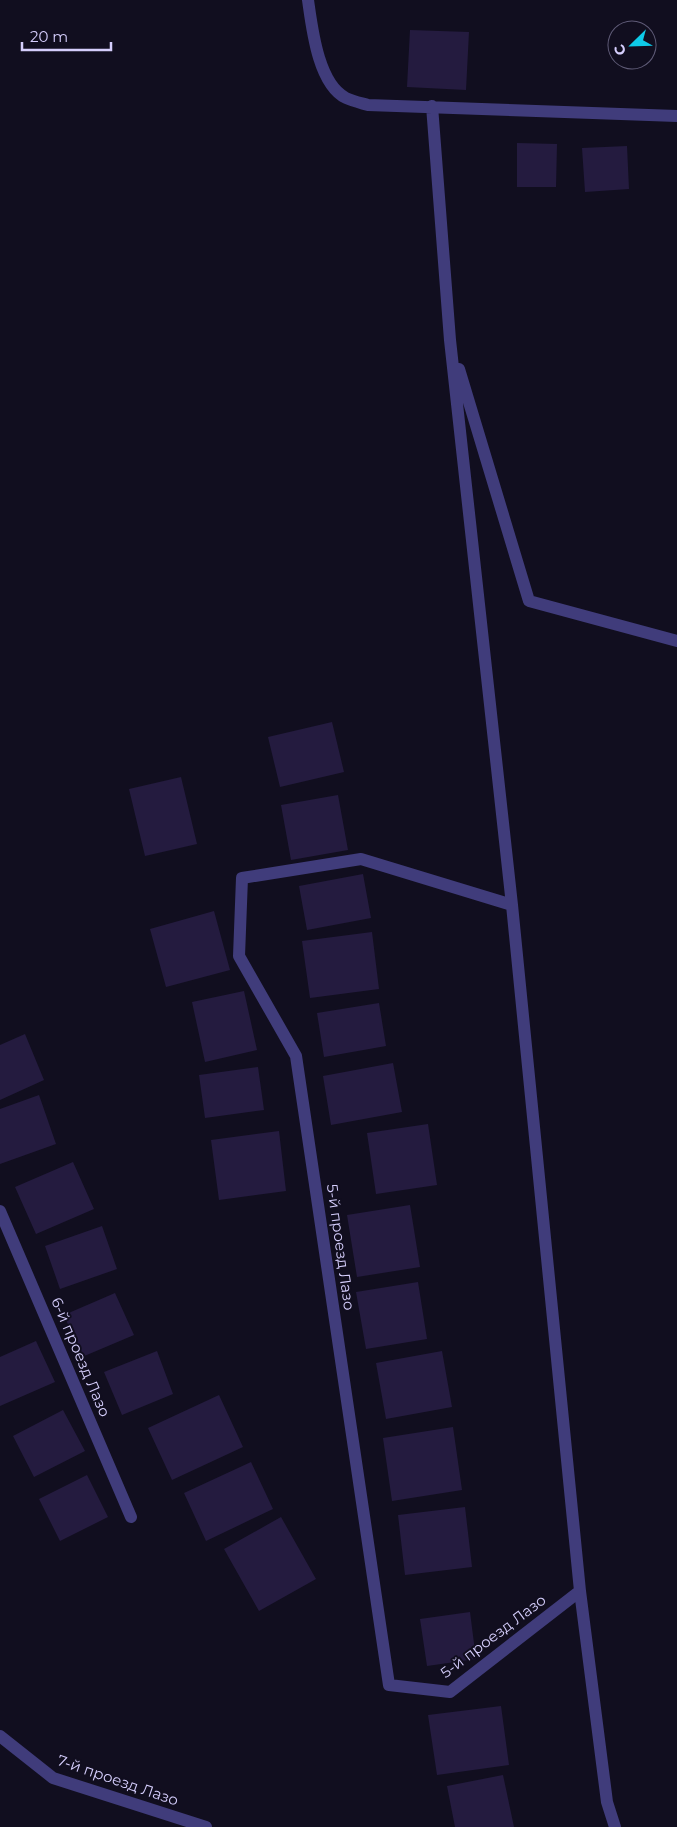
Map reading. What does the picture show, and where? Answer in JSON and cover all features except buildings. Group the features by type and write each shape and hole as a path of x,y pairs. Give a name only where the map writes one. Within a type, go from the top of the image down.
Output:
{"street":[{"path":"308,0 318,55 326,75 335,90 345,98 368,105 677,116"},
{"path":"432,106 450,340 512,905 580,1591 607,1802 615,1827"},
{"path":"450,340 529,601 677,641"},
{"name":"5-й проезд Лазо","path":"512,905 361,858 242,878 239,956 296,1056 389,1685 450,1692 580,1591"},
{"name":"6-й проезд Лазо","path":"0,1211 131,1517"},
{"name":"7-й проезд Лазо","path":"0,1736 53,1778 206,1827"}]}
